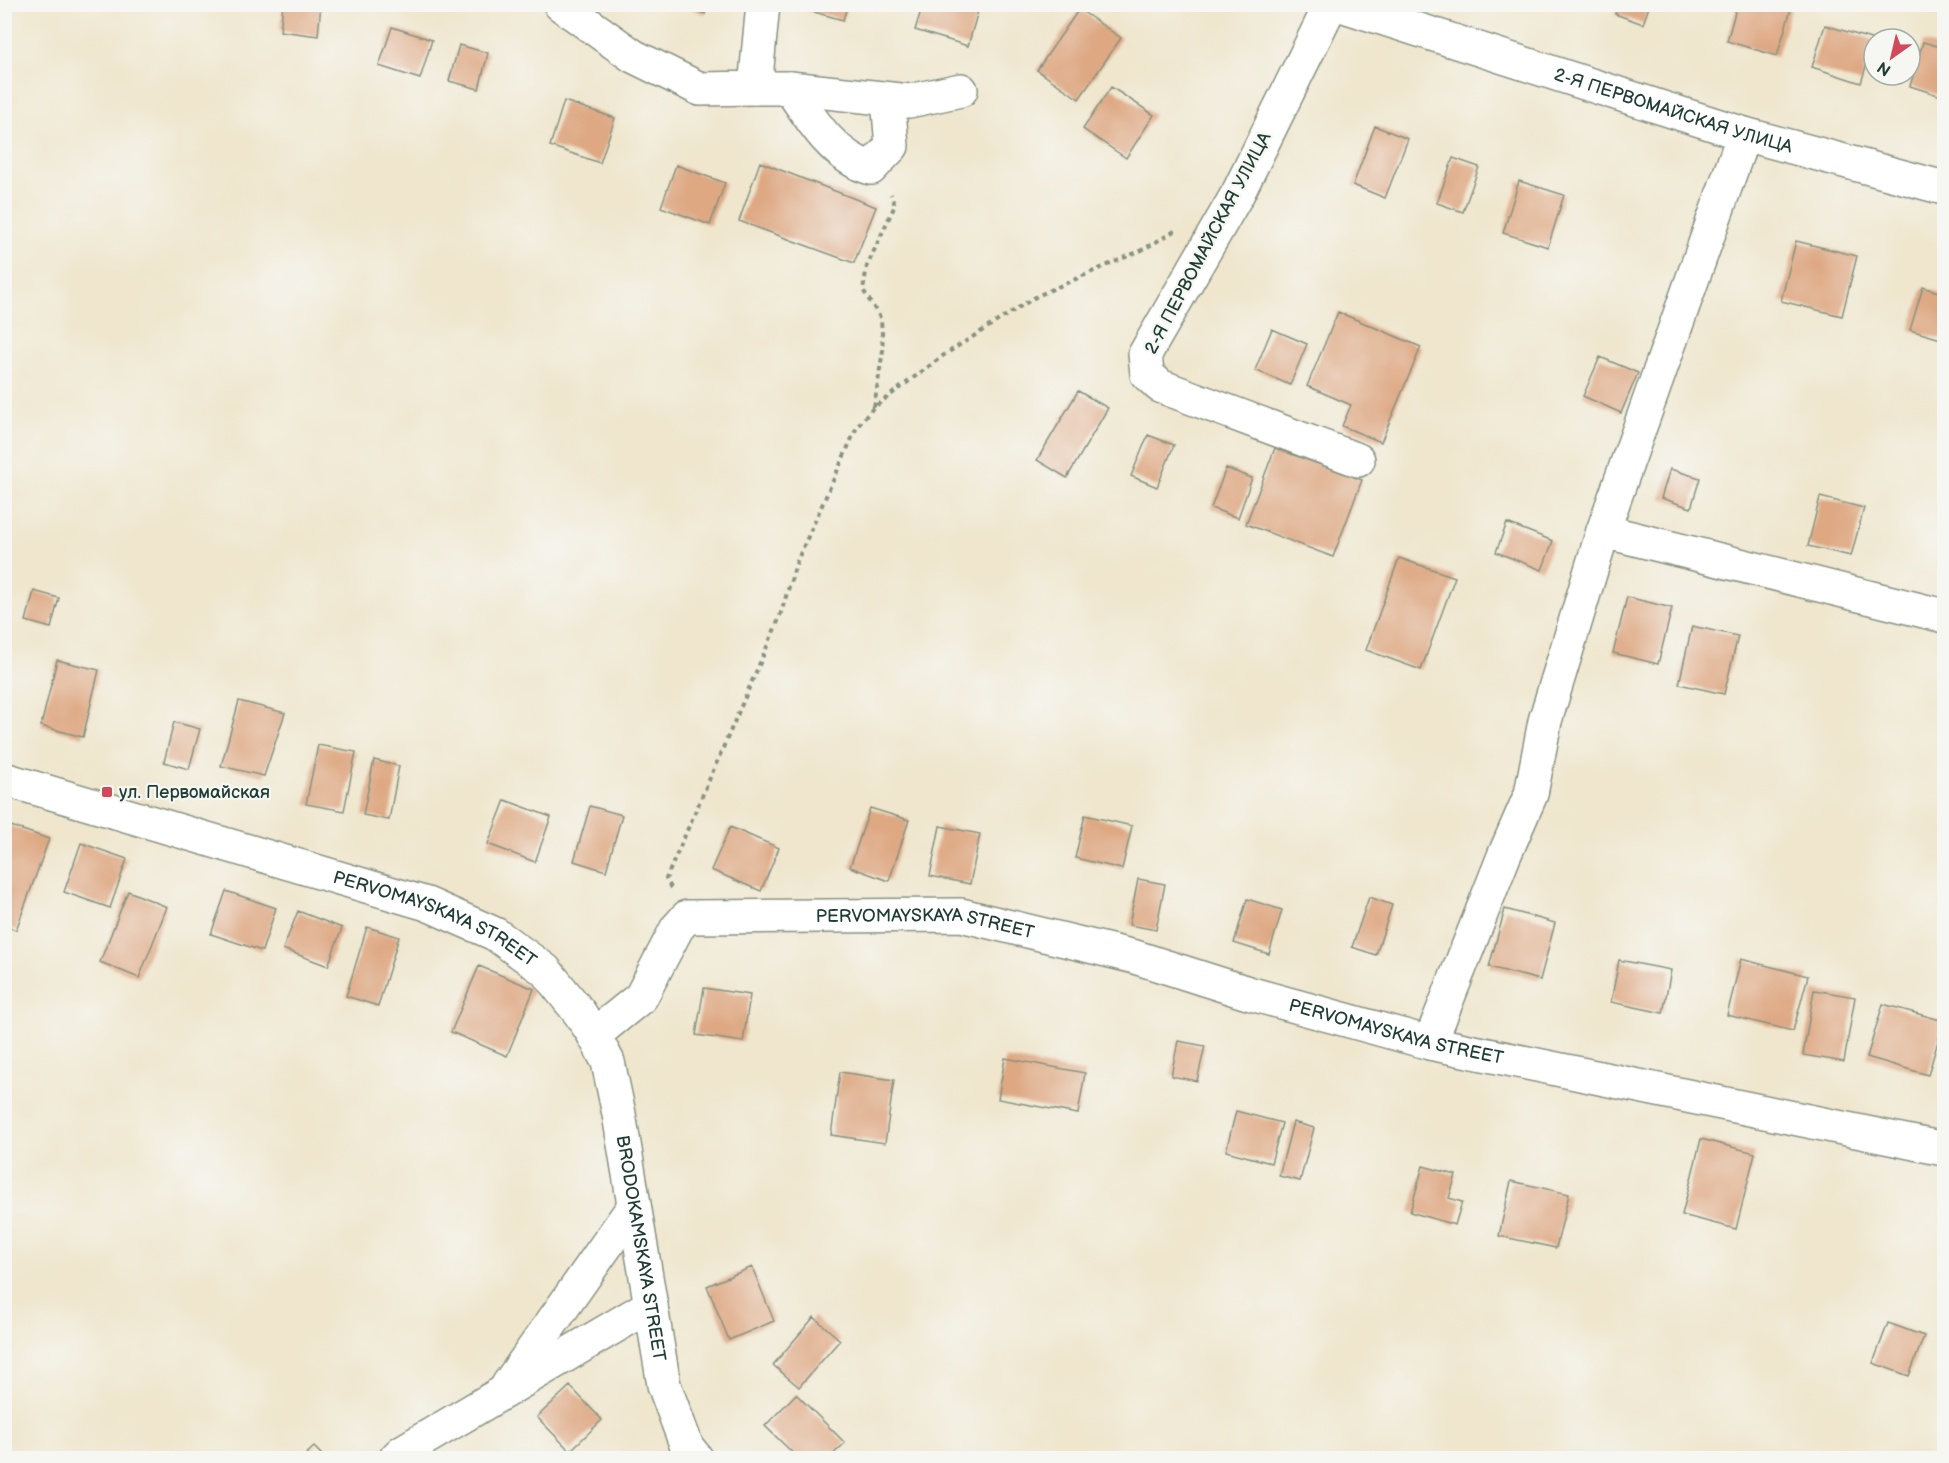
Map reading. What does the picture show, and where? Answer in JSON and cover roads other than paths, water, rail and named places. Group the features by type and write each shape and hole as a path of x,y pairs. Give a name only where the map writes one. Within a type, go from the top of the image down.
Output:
{"street":[{"path":"560,4 633,56 700,89 790,88 909,101 961,90"},
{"path":"755,88 763,4"},
{"name":"2-Я ПЕРВОМАЙСКАЯ УЛИЦА","path":"1331,4 1238,193 1145,354 1147,374 1160,386 1358,460"},
{"name":"2-Я ПЕРВОМАЙСКАЯ УЛИЦА","path":"1338,4 1744,134 1944,188"},
{"path":"790,88 820,133 858,165 871,168 892,146 888,99"},
{"path":"1430,1043 1531,794 1545,721 1603,531 1744,134"},
{"path":"1603,531 1944,616"},
{"name":"PERVOMAYSKAYA STREET","path":"4,778 427,904 495,934 545,970 579,1012 594,1035 641,997 677,928 687,917 961,915 1135,957 1248,993 1430,1043 1944,1149"},
{"name":"BRODOKAMSKAYA STREET","path":"594,1035 608,1062 619,1114 664,1384 687,1447 696,1458"},
{"path":"502,1393 634,1206"},
{"path":"396,1458 402,1452 651,1305"}],"place":[{"name":"ул. Первомайская","path":"107,792"}]}
